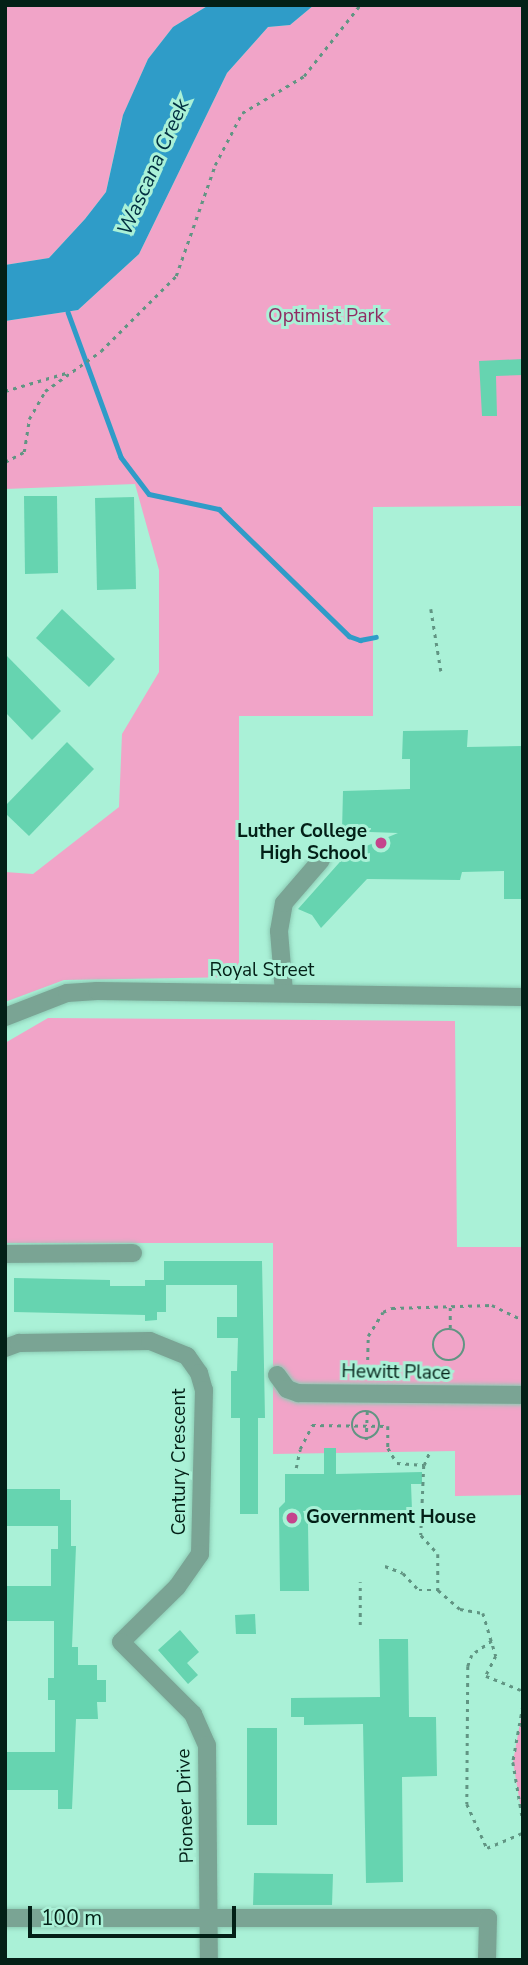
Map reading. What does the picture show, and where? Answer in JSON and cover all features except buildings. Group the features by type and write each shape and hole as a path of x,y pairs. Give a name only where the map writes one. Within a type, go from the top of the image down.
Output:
{"street":[{"path":"284,992 279,931 284,903 321,860"},
{"name":"Royal Street","path":"5,1017 66,993 284,992 418,998 523,997"},
{"path":"5,1254 133,1253"},
{"name":"Century Crescent","path":"5,1348 19,1343 150,1341 187,1356 199,1373 204,1390 200,1554 177,1587 121,1642"},
{"name":"Hewitt Place","path":"277,1376 287,1389 298,1393 367,1403 523,1395"},
{"name":"Pioneer Drive","path":"121,1642 193,1714 207,1745 209,1960"},
{"path":"5,1918 488,1918 487,1960"}],"path":[{"path":"5,462 24,452 35,404 71,372 101,351 176,276 215,165 242,113 304,76 360,5"},
{"path":"5,391 71,372"},
{"path":"431,609 441,671"},
{"path":"450,1304 450,1328"},
{"path":"366,1440 368,1336 383,1312 403,1305 504,1307 523,1320"},
{"path":"450,1328 463,1335 466,1345 459,1358 449,1361 438,1357 433,1346 436,1335 450,1328"},
{"path":"367,1403 381,1426 376,1436 366,1440 356,1436 352,1425 356,1415 367,1403"},
{"path":"296,1468 300,1449 313,1425 388,1426 388,1448 397,1463 424,1465"},
{"path":"523,1445 523,1459"},
{"path":"429,1453 424,1465 421,1535 438,1554 438,1590"},
{"path":"384,1566 404,1573 419,1590 438,1590 460,1609 483,1613 496,1656 486,1676 523,1691"},
{"path":"360,1582 360,1625"},
{"path":"492,1641 472,1655 468,1666 467,1804 487,1848 523,1833"},
{"path":"523,1706 513,1762 523,1821"}],"green space":[{"path":"5,5 209,5 173,27 148,59 122,118 106,192 85,219 49,258 5,265"},
{"name":"Optimist Park","path":"314,5 523,5 523,506 373,507 373,716 239,716 239,977 64,980 5,1002 5,872 33,874 119,807 122,734 159,672 159,570 135,484 5,489 5,321 78,310 139,254 227,73 268,27 290,25"},
{"path":"48,1018 455,1021 457,1247 523,1247 523,1495 455,1496 455,1451 273,1454 273,1243 5,1243 5,1043"},
{"path":"523,1706 523,1821 513,1762"}],"water":[{"name":"Wascana Creek","path":"209,5 314,5 290,25 268,27 227,73 139,254 78,310 5,321 5,265 49,258 85,219 106,192 123,115 148,59 173,27"}],"waterway":[{"path":"68,312 121,457 149,494 219,509 349,636 360,640 376,637"}],"place":[{"name":"Luther College High School","path":"381,843"},
{"name":"Government House","path":"292,1518"}]}
